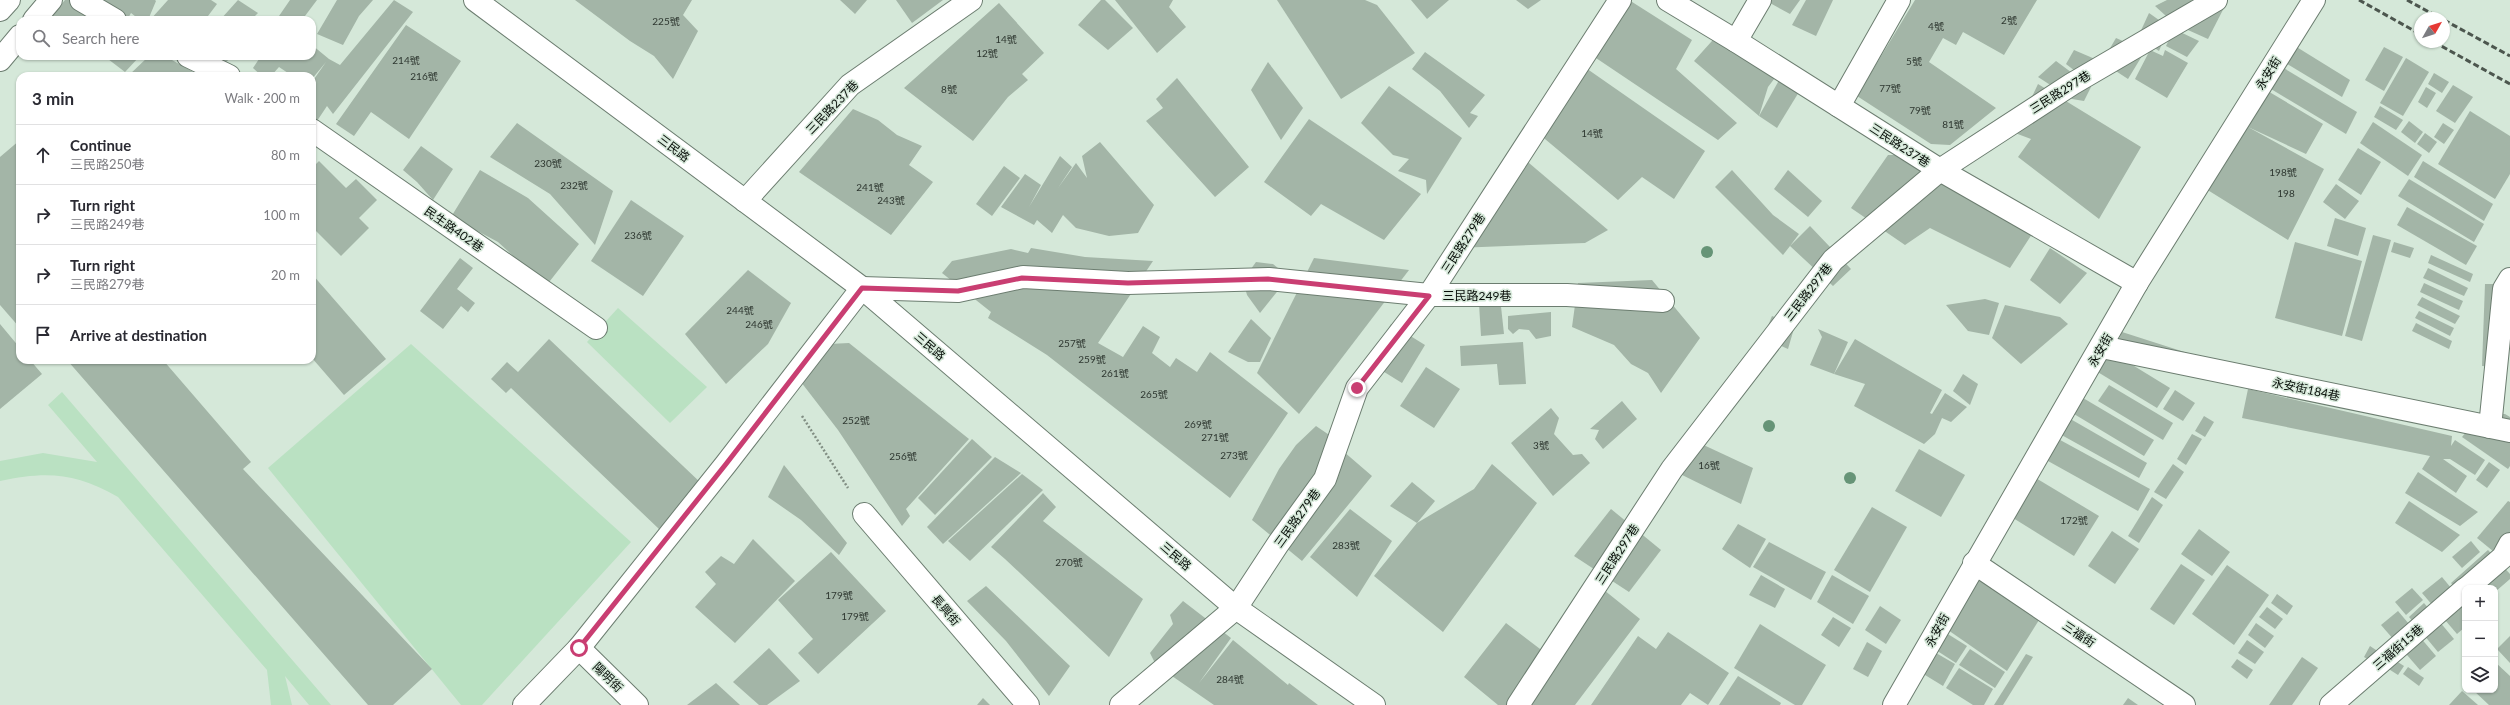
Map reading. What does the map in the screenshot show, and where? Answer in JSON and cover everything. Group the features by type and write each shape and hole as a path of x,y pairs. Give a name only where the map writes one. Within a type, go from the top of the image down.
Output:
{"street":[{"path":"0,10 9,0"},
{"path":"37,16 51,0"},
{"path":"81,0 108,16"},
{"name":"三民路","path":"475,0 862,288 1236,608 1374,705"},
{"name":"三民路237巷","path":"745,201 850,85 971,0"},
{"name":"三民路279巷","path":"1236,608 1278,544 1325,479 1357,388 1429,296 1620,0"},
{"name":"三民路237巷","path":"1668,0 1736,41 1940,170 2137,283"},
{"path":"1736,41 1760,0"},
{"path":"1839,106 1899,0"},
{"name":"三民路297巷","path":"1518,705 1672,469 1833,260 1940,170 2072,84 2216,0"},
{"name":"永安街","path":"1894,705 1974,563 2102,347 2137,283 2314,0"},
{"path":"0,60 16,41"},
{"path":"196,60 221,72"},
{"name":"民生路402巷","path":"316,133 596,328"},
{"name":"三民路249巷","path":"862,288 958,291 1022,278 1128,283 1268,279 1429,296 1567,296 1663,301"},
{"path":"2500,429 2504,289 2510,279"},
{"path":"524,705 579,648 862,288"},
{"name":"永安街184巷","path":"2102,347 2500,429"},
{"name":"長興街","path":"864,514 1028,705"},
{"name":"三福街15巷","path":"2470,585 2503,556 2510,544"},
{"name":"三福街","path":"1974,563 2184,705"},
{"name":"三福街15巷","path":"2331,705 2462,592"},
{"path":"1121,705 1236,608"},
{"name":"陽明街","path":"579,648 637,705"}],"path":[{"path":"784,388 864,514"}],"green space":[{"path":"618,308 707,387 670,423 587,342"},
{"path":"411,344 631,542 482,705 461,705 268,468"},
{"path":"62,392 331,705 309,705 285,676 292,705 271,705 267,670 118,497 88,483 61,476 33,476 0,481 0,461 43,453 97,462 48,405"}],"building":[{"path":"65,0 76,0 95,10 88,16 51,16"},
{"path":"86,0 156,1 150,16 135,16 131,13 129,16 113,16"},
{"path":"168,0 211,0 217,4 208,16 154,16"},
{"path":"238,0 258,13 255,16 224,16"},
{"path":"290,0 317,0 305,16 279,16"},
{"path":"337,0 373,0 359,16 343,45 317,34"},
{"path":"394,0 413,12 333,114 327,106 317,121 316,76 326,62 316,74 316,72 286,72 279,67 275,72 258,72 253,68 258,60 316,60 316,48 329,59 340,65"},
{"path":"575,0 692,0 683,15 698,31 673,79 654,56 630,41"},
{"path":"840,0 867,0 855,14"},
{"path":"896,0 943,0 912,23"},
{"path":"1101,0 1105,0 1133,28 1108,50 1078,25"},
{"path":"1115,0 1173,0 1169,7 1186,27 1157,53"},
{"path":"1277,0 1365,0 1377,5 1415,53 1341,99"},
{"path":"1411,0 1449,0 1427,19"},
{"path":"1516,0 1541,0 1528,9"},
{"path":"1629,0 1692,40 1676,69 1737,123 1718,140 1596,58"},
{"path":"1772,0 1800,0 1790,14 1770,3"},
{"path":"1806,0 1833,0 1816,36 1792,25"},
{"path":"1915,0 2037,0 2004,55 1963,32 1956,45 1943,38 1929,62 1996,108 1950,145 1931,144 1857,96"},
{"path":"2167,0 2192,0 2176,25 2155,6"},
{"path":"2195,0 2228,0 2208,39 2179,26"},
{"path":"999,3 1044,53 1022,74 1028,80 1008,97 973,141 904,88"},
{"path":"2149,13 2169,27 2159,51 2138,37"},
{"path":"406,25 461,61 409,139 371,112 354,136 336,124"},
{"path":"2174,29 2199,41 2187,57 2166,46"},
{"path":"1720,32 1784,66 1768,87 1759,116 1694,61"},
{"path":"2116,38 2145,51 2128,79 2102,62"},
{"path":"2295,46 2350,80 2342,97 2284,62"},
{"path":"2384,47 2403,57 2384,91 2365,80"},
{"path":"2074,50 2102,62 2089,82 2066,64"},
{"path":"2150,50 2163,56 2165,50 2188,63 2167,98 2135,79"},
{"path":"1425,52 1485,95 1470,113 1478,116 1469,128 1440,91 1412,69"},
{"path":"2406,58 2429,72 2403,116 2380,103"},
{"path":"109,60 136,60 125,72"},
{"path":"145,60 172,60 193,72 132,72"},
{"path":"2056,61 2091,87 2084,101 2072,99 2038,77"},
{"path":"1268,62 1303,108 1281,140 1251,90"},
{"path":"2277,64 2357,112 2346,134 2266,86"},
{"path":"1583,66 1705,151 1674,199 1642,177 1618,200 1533,129"},
{"path":"1783,73 1802,87 1777,128 1759,116"},
{"path":"2434,73 2449,82 2442,93 2428,84"},
{"path":"1177,78 1249,167 1215,197 1146,121 1163,108 1156,99"},
{"path":"2038,84 2141,147 2099,219 2018,157 2031,139 2015,133"},
{"path":"2453,85 2473,97 2455,123 2436,111"},
{"path":"1389,86 1462,138 1427,194 1426,180 1398,171 1409,159 1393,155 1361,123"},
{"path":"2426,87 2436,93 2427,108 2418,102"},
{"path":"2266,90 2323,124 2306,154 2248,127 2324,169 2288,240 2206,189"},
{"path":"2380,106 2403,120 2396,130 2374,117"},
{"path":"853,109 878,120 897,135 922,146 909,165 933,182 891,235 799,172"},
{"path":"2470,111 2510,136 2510,174 2495,199 2438,164"},
{"path":"1309,119 1421,194 1384,240 1321,204 1311,216 1264,182"},
{"path":"2409,121 2423,132 2415,143 2401,132"},
{"path":"2373,122 2422,155 2408,176 2360,143"},
{"path":"517,123 613,191 595,245 550,194 490,157"},
{"path":"2443,123 2454,130 2444,144 2434,137"},
{"path":"2425,133 2437,142 2429,153 2417,144"},
{"path":"1100,142 1154,205 1138,233 1109,236 1076,228 1063,215 1052,233 1037,220 1034,225 1001,207 1025,174 1041,185 1029,207 1060,156 1072,167 1058,188 1076,163 1087,178 1082,156"},
{"path":"16,143 16,323 0,305 0,157"},
{"path":"421,146 453,169 433,200 417,182 403,170"},
{"path":"2358,148 2381,162 2361,195 2338,180"},
{"path":"1516,152 1608,230 1585,243 1456,248"},
{"path":"1888,155 1908,155 2034,231 2010,268 1930,228 1905,245 1851,208"},
{"path":"319,161 346,188 356,179 377,200 359,218 369,228 341,256 316,231 316,164"},
{"path":"2423,161 2493,204 2484,221 2414,177"},
{"path":"1004,166 1020,178 992,216 976,204"},
{"path":"480,170 528,198 579,244 546,286 498,242 451,217"},
{"path":"1732,170 1773,215 1799,234 1783,255 1715,187"},
{"path":"1788,170 1822,201 1808,217 1774,189"},
{"path":"2409,179 2484,224 2474,242 2398,196"},
{"path":"2336,184 2359,201 2345,219 2323,202"},
{"path":"631,200 684,236 643,296 591,261"},
{"path":"2407,207 2477,246 2466,265 2397,225"},
{"path":"2335,218 2366,228 2358,256 2327,246"},
{"path":"1810,226 1851,269 1833,286 1790,246"},
{"path":"2373,235 2391,240 2362,341 2345,336"},
{"path":"2295,242 2362,261 2342,336 2275,318"},
{"path":"2394,242 2414,248 2410,258 2391,252"},
{"path":"1031,248 1085,257 1153,261 1098,343 1123,357 1143,326 1160,337 1152,353 1170,367 1176,358 1197,372 1210,352 1288,413 1230,498 1047,355 988,318 991,312 942,273 952,261 1011,249 1028,253"},
{"path":"2050,248 2087,273 2060,304 2030,280"},
{"path":"2431,255 2473,274 2470,282 2428,263"},
{"path":"460,258 473,268 457,289 475,303 468,312 461,306 443,329 420,311"},
{"path":"1314,258 1409,270 1299,414 1257,373"},
{"path":"1256,262 1273,264 1289,277 1260,313 1247,295 1243,280"},
{"path":"2428,268 2468,288 2464,296 2423,278"},
{"path":"748,270 791,303 768,344 726,384 685,334"},
{"path":"316,279 386,359 344,395 316,363"},
{"path":"1652,280 1700,338 1661,393 1648,373 1631,364 1614,345 1572,327 1578,283"},
{"path":"2424,283 2463,301 2459,310 2420,292"},
{"path":"2485,284 2505,284 2502,367 2482,366"},
{"path":"1478,288 1499,288 1504,334 1481,336"},
{"path":"2422,297 2460,316 2455,324 2417,305"},
{"path":"1985,299 1999,303 1989,335 1968,331 1946,305"},
{"path":"2005,305 2060,317 2068,324 2021,364 1992,338"},
{"path":"2419,311 2454,328 2450,336 2415,318"},
{"path":"1551,312 1551,336 1536,339 1529,330 1519,329 1513,334 1508,329 1508,316"},
{"path":"1772,316 1795,325 1788,349 1763,338"},
{"path":"1251,319 1271,338 1260,362 1248,362 1228,352"},
{"path":"2416,323 2452,341 2449,349 2412,331"},
{"path":"0,324 16,343 16,364 33,364 42,374 0,409"},
{"path":"1391,324 1425,345 1402,383 1368,362"},
{"path":"1818,329 1848,342 1834,374 1810,365 1822,337"},
{"path":"2122,332 2200,357 2115,349"},
{"path":"549,339 702,484 659,529 511,388 506,393 491,379 507,362 518,372"},
{"path":"1855,339 1942,390 1930,413 1932,414 1945,393 1967,407 1951,422 1942,418 1935,434 1924,444 1854,406 1865,384 1834,374"},
{"path":"1523,342 1526,384 1499,385 1497,364 1461,366 1460,346"},
{"path":"849,343 969,439 906,509 910,516 902,526 838,430 801,382 829,344"},
{"path":"2108,350 2170,388 2157,408 2096,371"},
{"path":"70,364 166,364 251,462 243,469 432,669 393,705 368,705"},
{"path":"1426,367 1460,389 1434,428 1400,406"},
{"path":"1963,374 1978,384 1970,405 1953,391"},
{"path":"2109,385 2173,423 2163,440 2098,401"},
{"path":"2248,389 2452,436 2451,446 2455,440 2485,460 2475,475 2450,459 2443,459 2467,476 2456,493 2422,469 2430,456 2242,418"},
{"path":"2175,390 2195,403 2183,421 2163,409"},
{"path":"2078,395 2154,440 2144,456 2069,411"},
{"path":"1622,401 1637,419 1603,449 1595,439 1599,430 1590,429"},
{"path":"1551,408 1559,418 1554,434 1573,455 1582,454 1590,463 1553,496 1511,443"},
{"path":"2481,414 2505,414 2510,417 2510,466 2508,469 2462,437"},
{"path":"2204,416 2214,422 2205,437 2195,431"},
{"path":"2067,417 2147,463 2139,478 2058,433"},
{"path":"1316,426 1347,447 1343,451 1372,476 1302,561 1252,520 1279,469 1296,445"},
{"path":"2192,434 2202,439 2186,465 2177,459"},
{"path":"2051,435 2150,489 2138,511 2039,456"},
{"path":"972,439 992,457 935,515 918,498"},
{"path":"1695,441 1753,468 1741,504 1676,472"},
{"path":"1919,449 1965,475 1941,517 1895,491"},
{"path":"995,457 1021,473 943,544 927,527"},
{"path":"2489,462 2500,470 2487,488 2476,480"},
{"path":"1492,464 1537,503 1443,632 1374,576 1417,523 1474,489"},
{"path":"2173,464 2184,472 2166,499 2154,492"},
{"path":"784,465 847,543 839,555 801,520 768,497"},
{"path":"2021,469 2099,516 2074,556 1997,508"},
{"path":"2418,472 2478,512 2460,526 2405,493"},
{"path":"1022,474 1043,490 970,561 948,541"},
{"path":"1412,482 1435,501 1417,523 1390,506"},
{"path":"1043,493 1056,507 1043,521 1143,599 1109,657 991,547"},
{"path":"2152,497 2163,505 2139,543 2128,536"},
{"path":"2409,501 2460,535 2442,552 2395,523"},
{"path":"2508,501 2510,502 2510,565 2477,538"},
{"path":"1872,507 1907,527 1870,592 1834,570"},
{"path":"1350,509 1392,541 1357,597 1310,557"},
{"path":"1611,509 1661,550 1629,592 1574,556"},
{"path":"1738,524 1766,539 1750,568 1722,549"},
{"path":"2199,529 2230,552 2212,576 2181,554"},
{"path":"2112,531 2139,549 2115,584 2088,566"},
{"path":"753,539 795,581 735,643 695,607 716,584 705,572 721,556 734,564"},
{"path":"2471,541 2480,552 2462,568 2452,557"},
{"path":"1769,542 1826,572 1811,600 1753,567"},
{"path":"2488,550 2510,574 2510,579 2498,589 2498,585 2462,585 2462,596 2451,583"},
{"path":"831,552 886,611 818,674 798,653 813,639 778,600"},
{"path":"2181,564 2205,580 2174,625 2150,609"},
{"path":"2227,565 2269,595 2234,645 2192,614"},
{"path":"1971,566 2044,612 2007,671 1935,621"},
{"path":"1761,575 1785,589 1775,608 1749,595"},
{"path":"1832,575 1869,596 1853,624 1817,602"},
{"path":"2442,577 2462,601 2462,630 2457,634 2422,593"},
{"path":"986,586 1070,666 1049,696 1006,641 967,601"},
{"path":"1599,586 1640,619 1575,705 1498,705 1464,677 1506,623 1544,652"},
{"path":"2412,588 2423,600 2406,615 2395,602"},
{"path":"2277,594 2293,606 2287,615 2271,603"},
{"path":"1183,601 1231,638 1199,683 1233,640 1288,685 1289,683 1318,705 1214,705 1156,665 1150,653 1173,624 1170,615"},
{"path":"2424,603 2454,639 2438,652 2409,617"},
{"path":"1880,606 1901,620 1886,644 1865,630"},
{"path":"2267,607 2283,619 2275,629 2259,617"},
{"path":"2398,611 2436,656 2420,670 2381,625"},
{"path":"1833,617 1851,628 1839,647 1821,635"},
{"path":"2256,623 2274,636 2265,648 2248,635"},
{"path":"1760,624 1826,665 1802,705 1795,705 1734,668"},
{"path":"1935,626 1967,646 1956,663 1925,643"},
{"path":"1668,632 1729,673 1708,705 1690,693 1681,705 1591,705 1638,636 1656,649"},
{"path":"2510,636 2510,663 2498,650 2498,648"},
{"path":"2247,640 2264,652 2255,664 2238,653"},
{"path":"1867,642 1882,651 1868,677 1853,669"},
{"path":"1924,646 1955,664 1943,686 1912,667"},
{"path":"2370,646 2385,656 2378,666 2364,657"},
{"path":"769,648 800,681 767,705 759,705 733,682"},
{"path":"1970,649 2005,672 1995,688 1959,665"},
{"path":"2026,654 2033,657 2003,705 1994,705"},
{"path":"2302,657 2318,668 2292,705 2269,705"},
{"path":"2390,657 2404,666 2398,675 2384,666"},
{"path":"2237,659 2253,670 2247,679 2231,667"},
{"path":"2498,665 2510,676 2510,705 2489,705 2476,693 2498,693"},
{"path":"2408,667 2424,678 2419,686 2403,674"},
{"path":"1959,668 1993,689 1984,705 1973,705 1946,688"},
{"path":"1738,676 1781,703 1780,705 1719,705"},
{"path":"716,683 740,705 687,705"},
{"path":"2462,691 2462,693 2464,693 2478,705 2449,705"},
{"path":"983,698 990,705 977,705"},
{"path":"2128,698 2138,705 2123,705"}],"railway":[{"path":"2359,0 2414,31"},
{"path":"2407,0 2429,12"},
{"path":"2450,23 2510,56"},
{"path":"2445,48 2510,84"}],"route":[{"path":"579,648 726,464 862,288 958,291 1022,278 1128,283 1268,279 1429,296 1357,388"}]}
